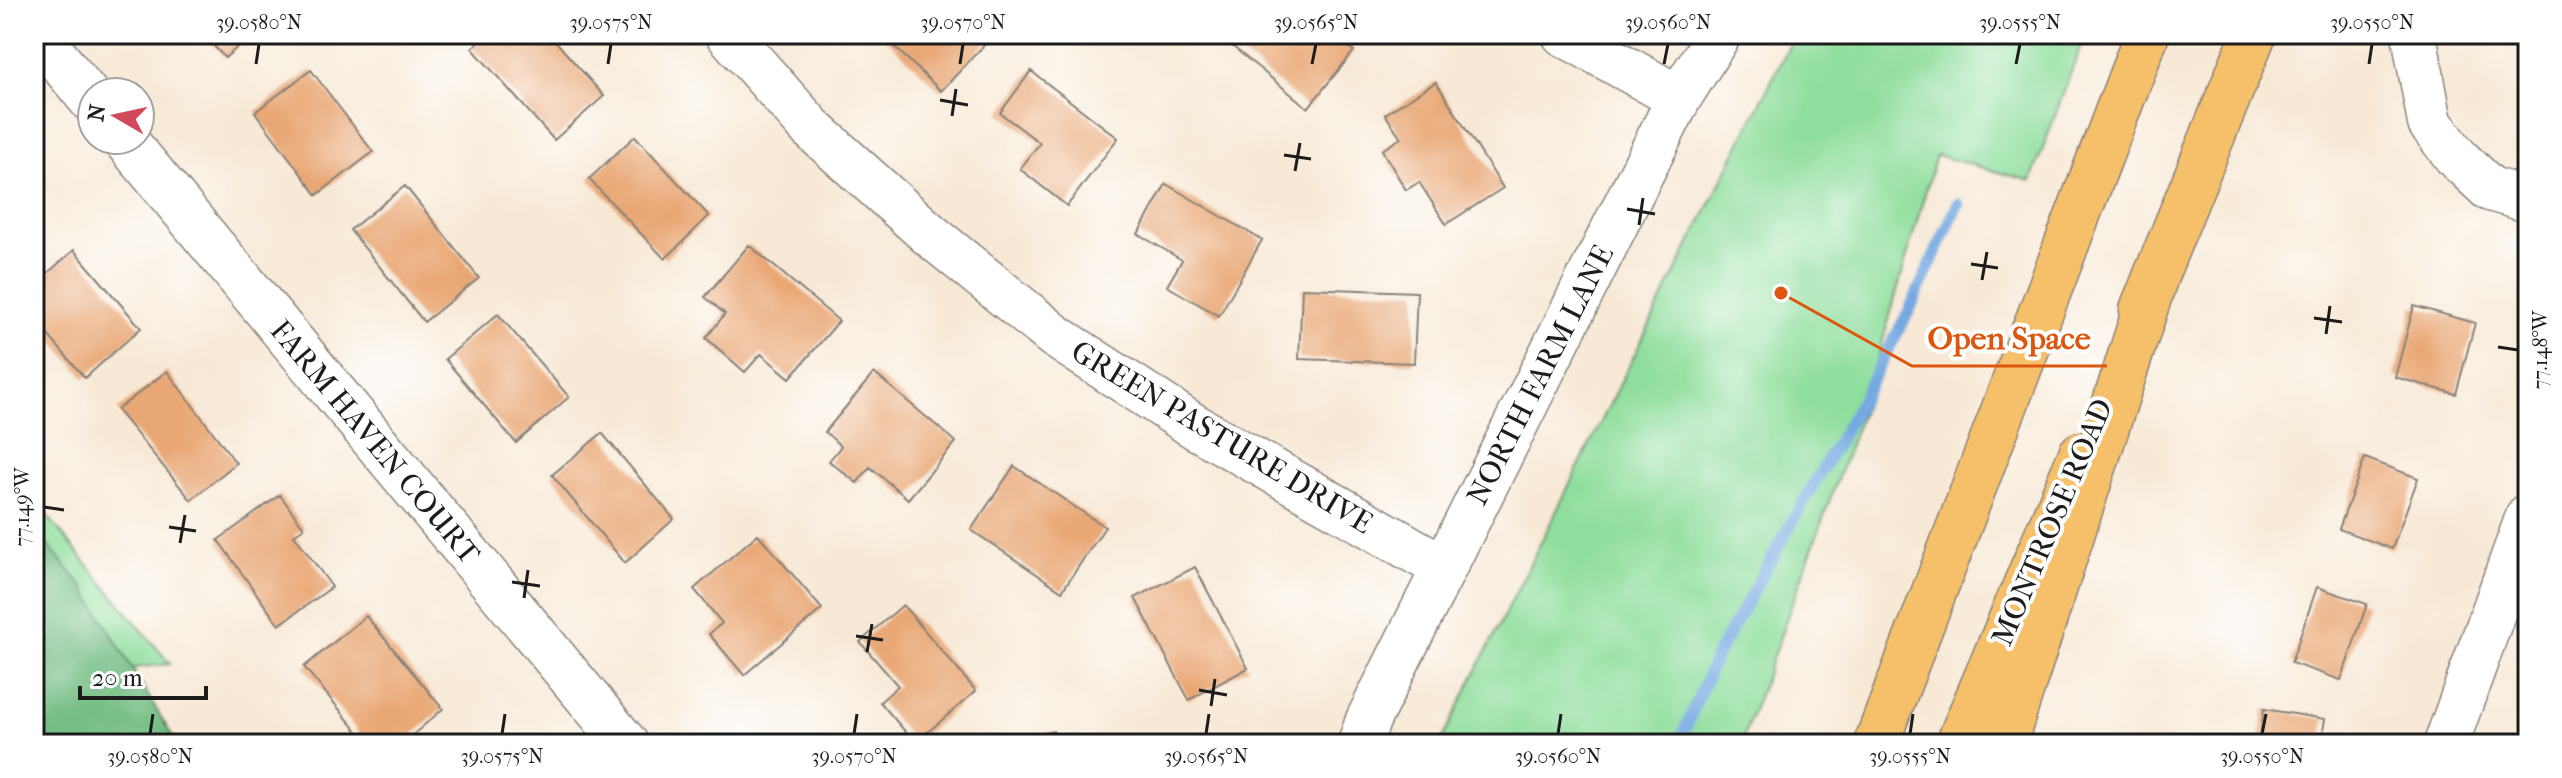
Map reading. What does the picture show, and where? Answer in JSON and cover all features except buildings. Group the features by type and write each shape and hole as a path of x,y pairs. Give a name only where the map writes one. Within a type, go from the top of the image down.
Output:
{"main road":[{"path":"1876,744 2147,34"},
{"name":"MONTROSE ROAD","path":"1958,744 2157,273 2254,34"},
{"path":"2004,744 2157,273"}],"street":[{"path":"37,34 76,82"},
{"name":"GREEN PASTURE DRIVE","path":"728,34 811,128 929,234 1055,336 1194,426 1443,567"},
{"path":"1564,34 1679,98"},
{"name":"NORTH FARM LANE","path":"1358,736 1679,98 1719,34"},
{"path":"2414,34 2430,123 2457,158 2490,189 2528,200"},
{"name":"FARM HAVEN COURT","path":"138,156 626,744"},
{"path":"2446,744 2528,516"}],"green space":[{"path":"1795,34 2085,34 2031,181 1936,155 1864,406 1741,744 1440,744"},
{"path":"34,500 170,664 34,679"},
{"path":"34,529 85,589 177,744 34,744"}],"waterway":[{"path":"1679,744 1714,660 1909,311 1958,204"}],"place":[{"name":"Open Space","path":"1781,293"}]}
